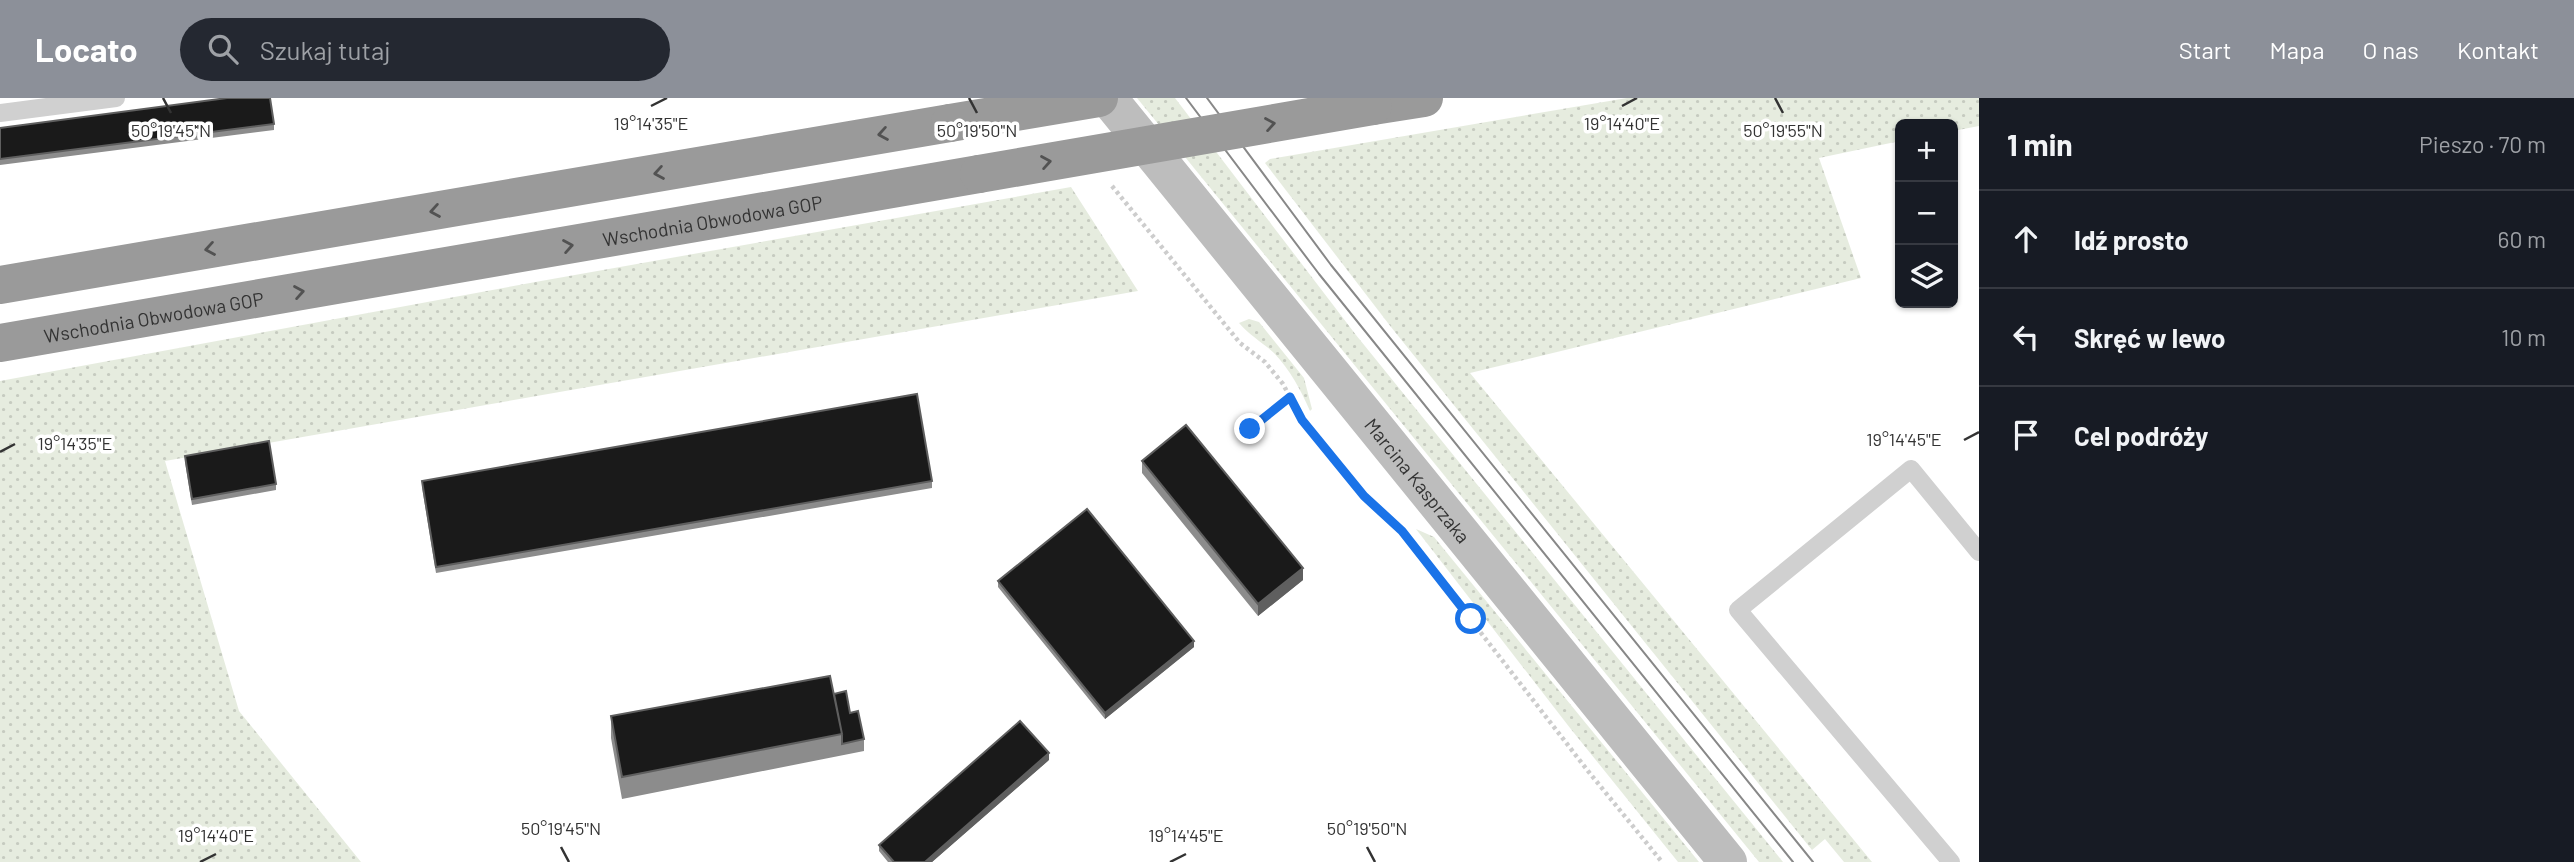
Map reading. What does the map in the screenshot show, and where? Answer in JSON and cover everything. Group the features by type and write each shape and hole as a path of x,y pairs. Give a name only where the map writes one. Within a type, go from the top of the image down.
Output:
{"highway":[{"path":"0,285 1099,98"},
{"name":"Wschodnia Obwodowa GOP","path":"0,342 1424,98"},
{"path":"0,357 62,332"}],"street":[{"name":"Marcina Kasprzaka","path":"1108,98 1728,862"}],"lane":[{"path":"0,113 116,98"},
{"path":"1951,862 1738,610 1911,469 1979,552"}],"path":[{"path":"1111,184 1240,343 1265,362 1283,384 1302,420 1364,496 1402,531 1662,862"},
{"path":"1250,429 1290,397"}],"shaded area":[{"path":"1137,98 1175,98 1356,335 1783,862 1759,862"},
{"path":"1627,98 1979,98 1979,126 1958,130 1958,119 1895,119 1895,142 1819,158 1861,278 1470,373 1872,862 1844,862 1825,839 1812,850 1391,327 1265,163 1270,159"},
{"path":"1071,187 1138,291 165,461 239,711 361,862 0,862 0,381"},
{"path":"1249,319 1259,322 1304,378 1312,409 1310,411 1295,380 1280,360 1239,323"},
{"path":"1416,529 1434,537 1699,862 1678,862"}],"building":[{"path":"227,98 270,98 274,124 0,159 0,128"},
{"path":"917,394 932,481 436,567 422,481"},
{"path":"1186,425 1303,568 1258,604 1142,461"},
{"path":"269,441 276,484 192,499 185,456"},
{"path":"1087,509 1194,641 1105,713 998,581"},
{"path":"830,676 842,734 622,777 611,716"},
{"path":"846,691 850,713 858,711 864,739 842,744 834,694"},
{"path":"1020,721 1049,753 925,862 894,862 879,845"}],"tram line":[{"path":"1186,98 1319,274 1793,862"},
{"path":"1207,98 1331,265 1813,862"}],"route":[{"path":"1250,429 1290,397 1302,420 1364,496 1402,531 1471,619"}]}
